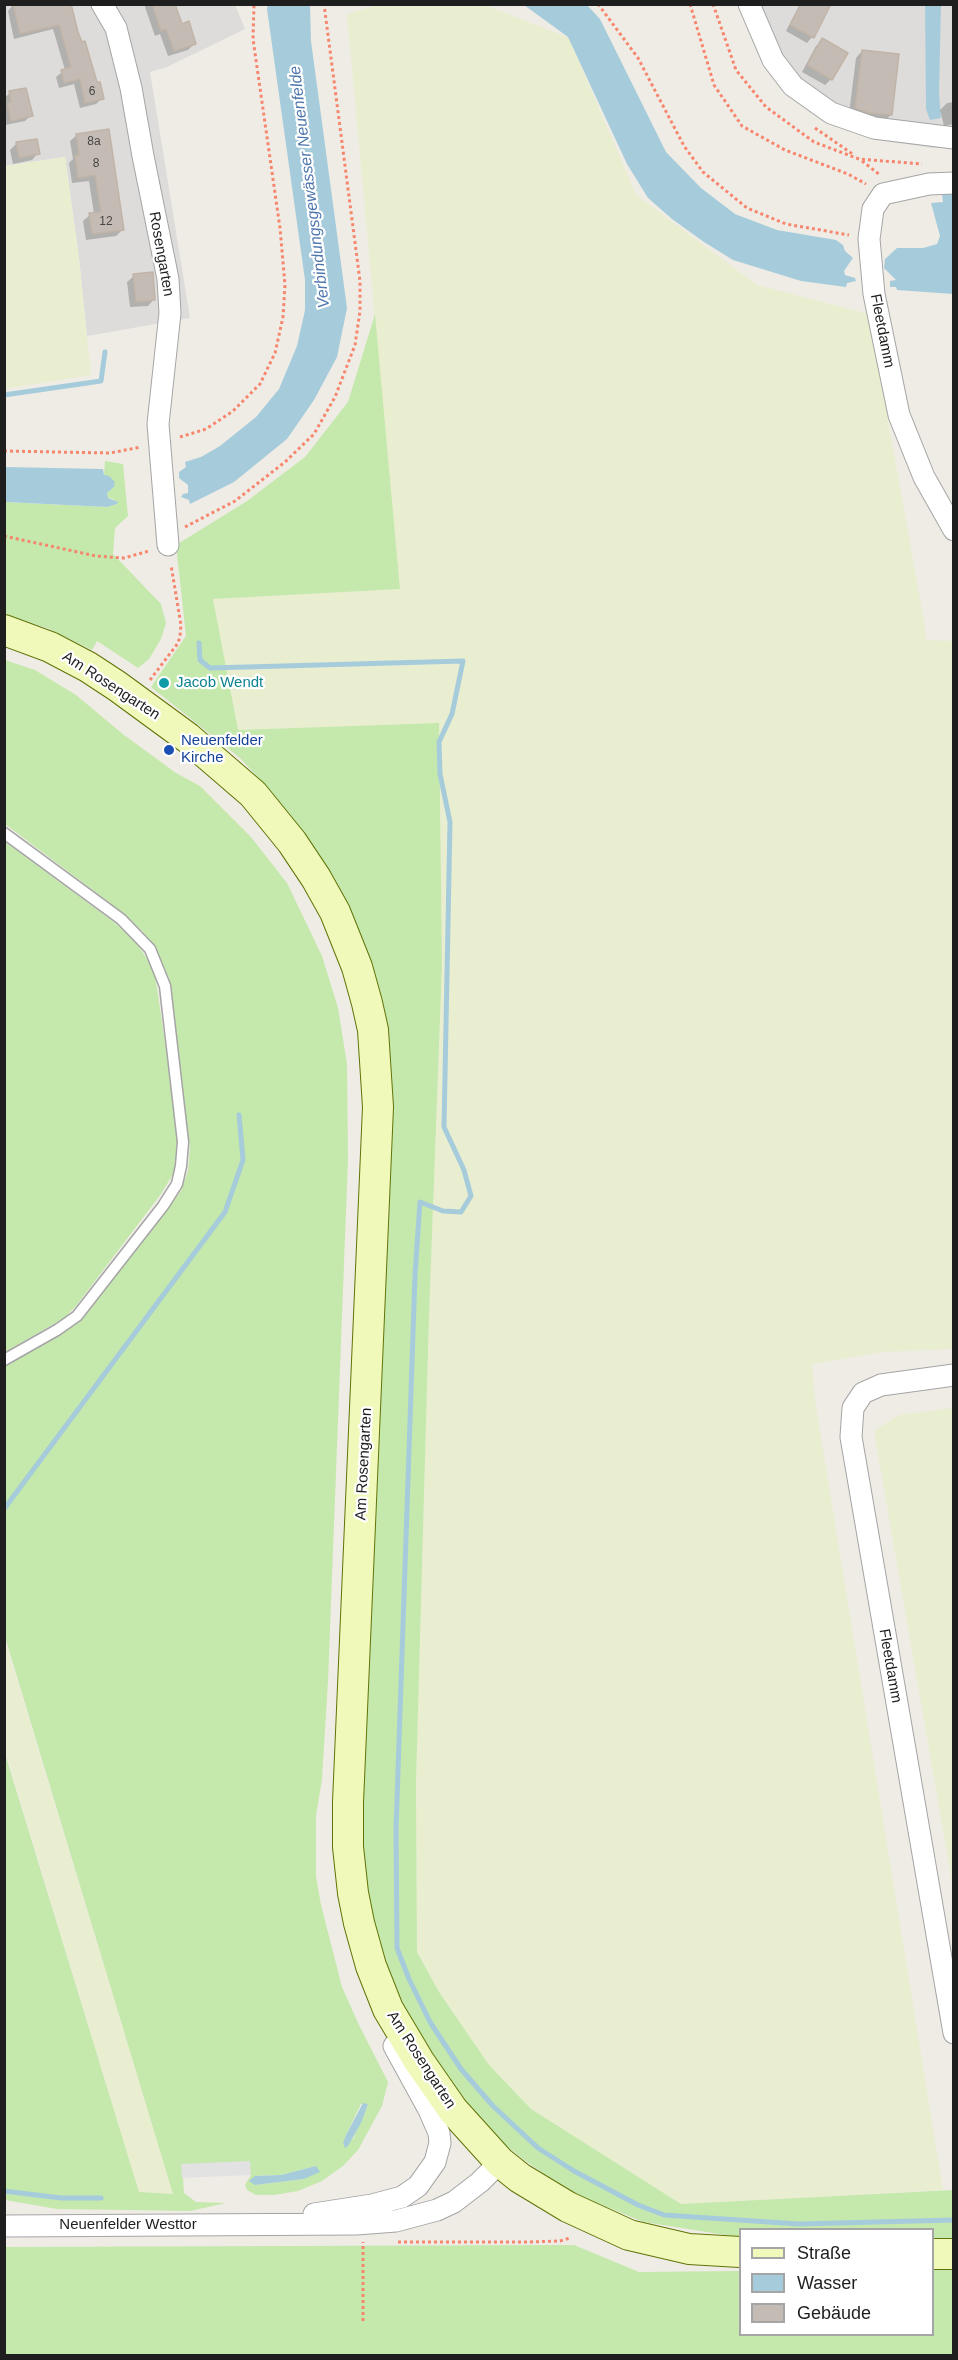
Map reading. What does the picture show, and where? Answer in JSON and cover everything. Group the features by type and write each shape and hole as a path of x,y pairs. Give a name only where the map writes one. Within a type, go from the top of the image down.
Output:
{"main road":[{"name":"Am Rosengarten","path":"4,630 60,652 88,667 136,699 229,772 268,811 316,878 342,929 357,967 373,1030 378,1117 348,1802 348,1847 352,1893 359,1923 371,1966 388,2009 437,2089 473,2135 520,2178 568,2207 629,2235 689,2249 739,2252"},
{"path":"934,2254 954,2254"}],"street":[{"name":"Rosengarten","path":"102,4 116,28 131,88 142,156 168,279 170,313 155,444 168,540"},
{"path":"749,4 773,60 793,86 831,113 874,128 954,138"},
{"path":"883,194 929,184 954,183"},
{"name":"Fleetdamm","path":"883,194 873,208 868,239 874,294 899,415 919,466 954,530"},
{"name":"Fleetdamm","path":"954,1375 880,1385 863,1393 852,1408 851,1437 954,2033"},
{"name":"Neuenfelder Westtor","path":"252,2224 372,2205 402,2197 418,2186 429,2173 435,2162 440,2143 439,2133 393,2043 388,2009"},
{"name":"Neuenfelder Westtor","path":"4,2226 356,2224 416,2217 454,2202 480,2182 500,2162"}],"lane":[{"path":"4,832 121,919 150,949 165,986 183,1142 182,1166 177,1184 163,1206 77,1316 4,1360"}],"path":[{"path":"4,451 110,453 155,444 206,429 233,411 260,384 274,353 283,317 285,285 280,228 253,39 254,4"},
{"path":"4,536 96,556 124,558 168,540 176,532 235,501 285,462 314,434 335,397 355,345 360,311 360,281 324,4"},
{"path":"598,4 638,58 684,146 703,172 747,208 786,224 868,239"},
{"path":"690,4 714,86 742,126 785,150 849,174 883,194"},
{"path":"712,4 736,69 766,107 814,142 860,159 930,164"},
{"path":"136,699 178,643 180,636 181,625 168,540"},
{"path":"363,2242 363,2321"}],"shaded area":[{"path":"5,5 235,5 245,29 167,67 150,72 190,318 87,336 65,157 5,166"},
{"path":"738,5 953,5 953,148 933,148 885,141 852,132 810,112 780,87 757,51"},
{"path":"250,2161 251,2175 182,2178 181,2164"}],"green space":[{"path":"377,5 485,5 569,38 636,195 757,285 869,314 926,640 953,641 953,1349 883,1352 812,1364 815,1400 943,2190 681,2204 531,2109 489,2065 439,1992 417,1952 416,1783 429,1316 442,964 439,724 238,730 213,599 400,589 347,14"},
{"path":"65,157 79,258 91,375 5,389 5,166"},
{"path":"375,314 400,589 213,599 238,730 439,723 442,964 429,1316 416,1783 417,1952 439,1992 489,2065 531,2109 681,2204 953,2190 953,2238 942,2242 934,2242 934,2228 739,2228 738,2237 644,2222 574,2194 524,2160 486,2129 449,2082 414,2029 383,1964 364,1889 360,1836 387,1073 265,785 240,758 151,687 186,636 176,545 247,501 305,457 348,402"},
{"path":"105,461 123,464 128,516 115,528 113,554 161,604 166,623 161,639 149,659 138,668 97,641 92,650 47,628 5,615 4,502 107,507 117,504 113,499 108,498 107,493 114,487 104,475"},
{"path":"5,660 35,670 76,695 124,735 176,773 200,786 251,837 287,883 322,956 338,1008 347,1064 348,1159 328,1681 322,1779 316,1816 316,1876 342,1987 388,2082 382,2106 358,2150 343,2166 322,2181 298,2191 256,2195 247,2190 245,2185 251,2175 182,2164 184,2193 196,2202 226,2203 190,2211 57,2209 5,2200 4,1750 139,2192 173,2194 5,1637 4,1366 54,1339 86,1314 181,1191 188,1171 190,1148 169,978 155,947 142,931 110,903 5,824","holes":["361,2104 368,2104 353,2139 346,2135","316,2166 304,2179 255,2185 255,2176 281,2175"]},
{"path":"4,841 115,923 135,941 144,954 154,972 157,988 177,1125 178,1151 173,1174 161,1194 76,1306 64,1318 5,1352"},
{"path":"954,1408 953,1888 874,1431 899,1415"},
{"path":"4,1637 173,2194 139,2192 5,1750"},
{"path":"574,2245 639,2272 739,2271 739,2336 934,2336 934,2270 953,2270 953,2355 5,2355 5,2247"}],"water":[{"name":"Verbindungsgewässer Neuenfelde","path":"268,4 310,5 311,41 347,308 337,357 314,400 287,439 234,482 190,504 189,500 181,497 188,493 188,485 179,478 179,472 186,467 185,462 201,457 220,446 256,417 279,389 297,346 305,310 305,280"},
{"path":"524,5 587,5 600,19 666,152 701,188 735,214 777,230 836,240 853,258 844,271 845,275 855,278 856,281 847,283 846,287 801,281 733,260 672,219 648,198 627,164 568,37"},
{"path":"925,5 941,5 939,93 941,118 930,120 926,109"},
{"path":"953,192 953,294 897,290 896,287 890,287 890,281 896,280 884,268 885,259 897,248 923,248 937,244 940,236 931,203 943,202 942,194"},
{"path":"5,467 103,469 104,475 109,476 115,482 114,487 107,493 108,498 118,502 107,507 5,502"},
{"path":"363,2103 368,2104 361,2123 345,2148 343,2143 346,2135"},
{"path":"316,2166 320,2172 304,2179 255,2185 249,2181 255,2176 281,2175"}],"building":[{"path":"13,4 71,4 78,32 82,42 85,41 104,99 85,103 80,79 64,83 61,70 71,67 59,25 20,34"},
{"path":"152,4 175,4 182,24 189,21 196,44 174,51 166,29 161,31"},
{"path":"801,4 831,4 814,38 790,25"},
{"path":"822,38 848,53 832,80 807,65"},
{"path":"862,50 899,54 892,115 869,113 855,108"},
{"path":"26,88 33,116 11,121 7,103 11,102 9,91"},
{"path":"109,129 124,230 92,234 89,213 101,212 95,175 78,178 75,155 79,155 76,134"},
{"path":"37,139 40,154 19,158 16,142"},
{"path":"153,272 155,300 136,302 133,274"}],"waterway":[{"path":"4,395 101,381 105,352"},
{"path":"199,643 200,660 210,668 463,661 452,714 439,742 440,774 450,822 444,1127 464,1170 471,1196 461,1212 443,1211 420,1202 415,1275 396,1829 397,1948 409,1979 430,2022 461,2069 493,2106 538,2148 574,2171 638,2205 664,2215 799,2224 954,2220"},
{"path":"4,1509 225,1212 243,1160 239,1115"},
{"path":"4,2191 61,2198 101,2198"}],"place":[{"name":"Jacob Wendt","path":"164,683"},
{"name":"Neuenfelder Kirche","path":"169,750"}]}
